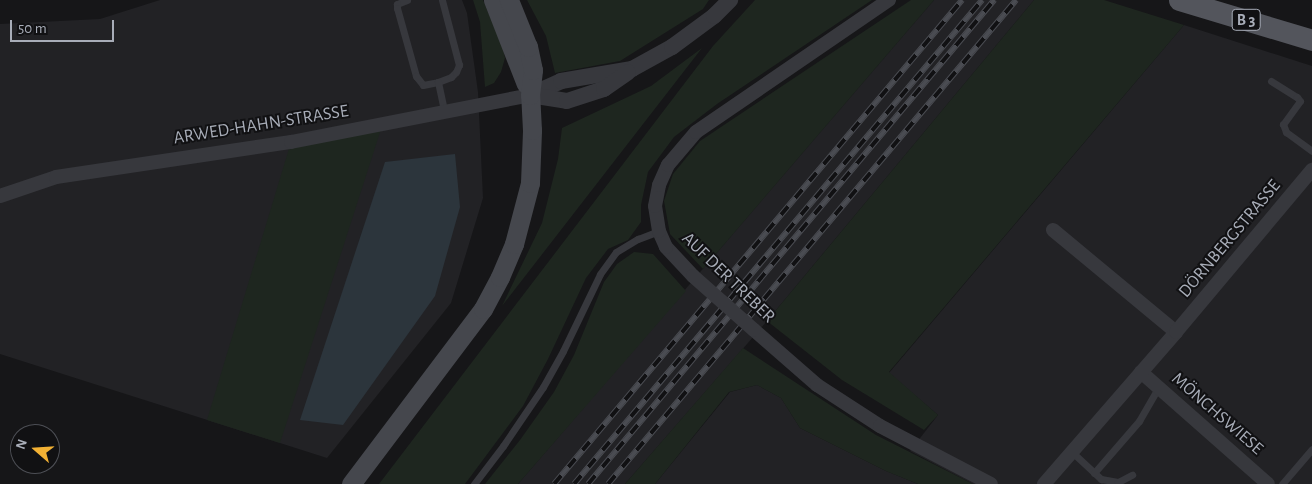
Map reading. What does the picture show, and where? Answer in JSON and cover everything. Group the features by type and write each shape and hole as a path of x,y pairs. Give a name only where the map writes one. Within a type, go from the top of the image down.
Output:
{"main road":[{"path":"494,0 530,95"},
{"path":"351,484 483,309 500,277 514,244 530,183 532,139 530,95 533,70 528,47 509,0"},
{"name":"B 3","path":"1179,0 1312,40"}],"street":[{"path":"530,95 562,81 632,69 672,47 714,16 730,0"},
{"name":"AUF DER TREBER","path":"889,0 696,132 668,165 659,185 655,206 660,232 666,247 693,276 817,386 880,426 990,484"},
{"name":"ARWED-HAHN-STRASSE","path":"3,192 56,177 290,142 530,95"},
{"name":"DÖRNBERGSTRASSE","path":"1047,483 1310,176"},
{"path":"1053,230 1176,332"},
{"name":"MÖNCHSWIESE","path":"1141,372 1268,484"}],"lane":[{"path":"407,0 398,4 397,8 416,76 423,84 438,82 451,77 459,65 442,0"},
{"path":"1272,81 1298,97 1300,101 1283,124 1286,132 1312,151"},
{"path":"438,82 444,111"},
{"path":"474,484 503,446 543,387 563,352 600,274 616,252 638,239 660,232"},
{"path":"1094,472 1139,421 1159,387"},
{"path":"1282,484 1312,449"},
{"path":"1072,452 1101,479 1118,482 1132,475"}],"shaded area":[{"path":"160,0 462,0 467,13 478,92 483,198 451,303 327,458 0,354 0,24 100,19"},
{"path":"473,0 483,0 503,48 505,58 501,72 494,83 485,87 480,22"},
{"path":"527,0 709,0 703,9 620,61 555,73 546,36"},
{"path":"755,0 872,0 717,104 674,137 648,172 641,205 641,222 628,240 608,249 586,278 548,359 523,406 465,484 379,484 713,46"},
{"path":"911,0 934,0 703,269 670,234 664,201 673,174 700,141"},
{"path":"934,0 1034,0 767,321 625,484 518,484"},
{"path":"1034,0 1104,0 1184,25 889,372 938,415 924,430 842,380 767,321"},
{"path":"1184,25 1312,66 1312,484 973,484 910,451 938,415 889,373"},
{"path":"702,48 502,306 542,223 558,159 562,128 651,86"},
{"path":"383,123 280,443 207,420 291,142"},
{"path":"455,154 460,207 435,296 343,425 300,420 385,162"},
{"path":"634,252 653,254 686,291 518,484 485,484 520,440 554,392 574,355 604,282 617,264"},
{"path":"743,348 876,435 973,484 918,484 886,471 800,428 781,398 757,385 729,392 655,484 625,484"},
{"path":"757,385 781,398 800,428 886,471 918,484 655,484 730,392"}],"railway":[{"path":"554,484 962,0"},
{"path":"574,484 982,0"},
{"path":"588,484 994,0"},
{"path":"608,484 1016,0"}]}
